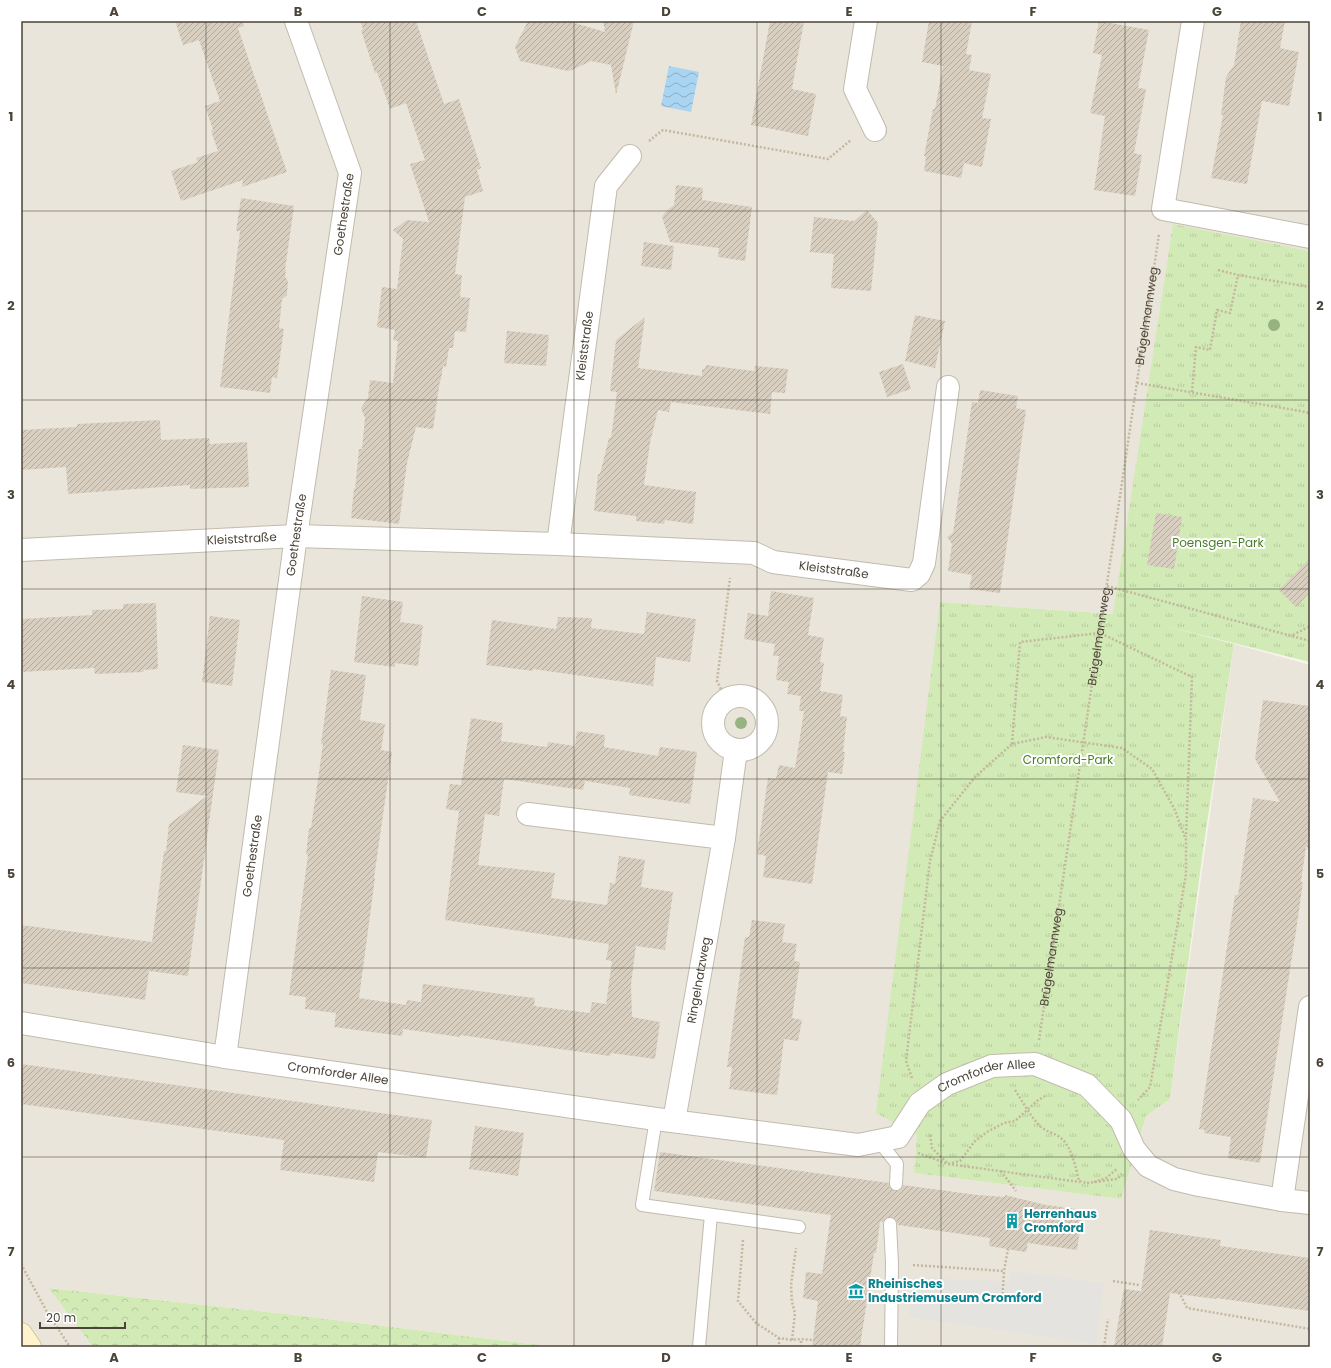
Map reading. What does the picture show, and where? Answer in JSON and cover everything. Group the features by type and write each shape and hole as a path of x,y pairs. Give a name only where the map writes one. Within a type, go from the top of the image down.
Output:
{"main road":[{"path":"21,1334 30,1347"}],"street":[{"name":"Goethestraße","path":"225,1057 296,536 350,173 296,21"},
{"path":"866,21 855,89 875,130"},
{"path":"1193,21 1163,209 1310,237"},
{"name":"Kleiststraße","path":"558,544 606,186 630,156"},
{"name":"Kleiststraße","path":"21,550 296,536 558,544 754,553 773,562 912,580 921,572 924,563 948,387"},
{"path":"738,696 748,697 757,702 766,715 767,728 765,735 759,743 749,749 736,750 725,746 719,740 715,733 713,724 714,716 718,707 726,700 738,696"},
{"name":"Ringelnatzweg","path":"665,1120 724,838 736,750"},
{"path":"528,814 724,838"},
{"path":"1282,1200 1310,1007"},
{"name":"Cromforder Allee","path":"21,1023 225,1057 665,1120 858,1144 889,1139 920,1103 947,1084 992,1066 1035,1064 1087,1085 1121,1120 1134,1149 1148,1166 1174,1179 1199,1185 1282,1200 1310,1203"}],"lane":[{"path":"665,1120 642,1205 799,1227"},
{"path":"889,1139 897,1164 896,1184"},
{"path":"699,1347 711,1215"},
{"path":"890,1224 892,1263 891,1347"}],"path":[{"path":"630,156 663,130 828,159 856,137 875,130"},
{"name":"Brügelmannweg","path":"1035,1064 1163,209"},
{"path":"1218,270 1238,275 1310,287"},
{"path":"1192,392 1196,347 1210,350 1217,310 1230,313 1238,275"},
{"path":"1137,383 1306,412 1310,414"},
{"path":"726,700 717,681 734,552"},
{"path":"1107,586 1310,641"},
{"path":"1292,635 1310,626"},
{"path":"1012,744 1020,642 1100,633 1192,677 1186,874 1150,1087 1121,1120"},
{"path":"920,1103 906,1061 930,861 940,821 975,777 1012,744 1046,736 1122,748 1152,769 1174,808 1186,840"},
{"path":"1010,1087 1016,1090 1027,1110 1041,1127 1062,1139 1075,1163 1079,1181 1087,1183"},
{"path":"948,1164 960,1161 975,1141 987,1132 1004,1123 1015,1121 1047,1095"},
{"path":"930,1132 932,1148 948,1164"},
{"path":"889,1139 910,1150 948,1164 1087,1183 1117,1179 1131,1166 1134,1149"},
{"path":"1094,1182 1106,1178 1117,1169 1118,1164"},
{"path":"1001,1171 1016,1191"},
{"path":"745,1219 738,1301 756,1323 778,1338 813,1340"},
{"path":"792,1340 795,1313 792,1302 791,1285 799,1227"},
{"path":"1002,1302 1004,1271 1008,1249"},
{"path":"892,1263 1004,1271"},
{"path":"21,1264 47,1312 70,1347"},
{"path":"1113,1281 1139,1285"},
{"path":"1175,1290 1180,1294 1187,1308 1310,1329"},
{"path":"1104,1347 1108,1319"},
{"path":"778,1338 779,1347"},
{"path":"801,1339 801,1347"},
{"path":"860,1346 876,1347"}],"shaded area":[{"path":"21,21 1310,21 1310,251 1173,224 1114,614 940,602 917,1135 914,1173 1121,1199 1146,1116 1170,1099 1234,644 1310,665 1310,1347 556,1347 285,1314 50,1288 93,1347 21,1347"},
{"name":"Rheinisches Industriemuseum Cromford","path":"1012,1271 1104,1283 1096,1344 908,1317 918,1277 1009,1282"}],"green space":[{"name":"Cromford-Park","path":"1173,224 1310,251 1310,662 1157,624 1234,644 1204,843 1170,1099 1146,1116 1121,1199 914,1173 917,1135 876,1113 940,602 1113,614"},
{"path":"49,1288 285,1314 556,1347 93,1347"}],"water":[{"path":"669,66 699,72 691,112 661,106"}],"building":[{"path":"175,21 243,21 244,26 238,28 287,172 242,187 243,180 181,201 171,171 198,162 196,158 218,151 205,106 220,101 199,40 183,45"},
{"path":"360,21 416,21 444,104 459,99 481,168 477,170 483,191 465,197 455,274 462,275 460,297 470,298 466,332 455,331 453,348 449,348 446,367 443,366 440,380 433,429 416,427 407,463 399,524 351,518 359,449 362,449 365,418 361,408 368,398 370,380 393,383 398,341 393,340 395,330 377,327 382,287 397,289 403,239 393,230 407,220 429,222 410,164 425,160 406,103 390,109 377,72 375,73 361,30 363,29"},
{"path":"528,21 568,21 605,32 603,21 634,21 616,95 611,65 591,61 568,71 520,61 515,47"},
{"path":"770,21 804,21 792,89 816,94 808,136 751,125"},
{"path":"929,21 972,21 966,54 972,55 969,70 991,74 982,118 991,119 982,167 964,163 961,178 924,171 926,157 924,156 943,66 922,62"},
{"path":"1099,21 1149,30 1138,88 1146,89 1134,153 1142,155 1135,196 1094,190 1105,116 1090,113 1102,55 1093,53"},
{"path":"1241,21 1285,21 1280,48 1299,52 1289,106 1262,101 1247,184 1211,178 1223,115 1221,115 1226,77 1234,65"},
{"path":"676,185 703,188 702,200 752,207 745,261 718,257 719,248 670,242 662,217 666,211 674,205"},
{"path":"241,198 294,206 285,270 285,277 288,281 287,295 282,299 279,328 284,329 277,378 272,377 270,393 220,387 240,231 236,231"},
{"path":"867,210 878,223 871,291 831,288 834,254 810,252 814,217 854,221"},
{"path":"644,242 674,246 671,270 641,266"},
{"path":"915,315 945,321 935,368 905,361"},
{"path":"645,317 638,368 702,376 702,369 705,369 706,365 754,371 755,366 788,369 785,393 772,392 770,414 671,402 669,412 658,410 650,443 644,485 696,492 693,524 665,520 664,524 636,521 636,516 594,511 598,474 600,474 609,438 611,438 617,392 610,391 616,340"},
{"path":"507,331 549,335 546,366 504,363"},
{"path":"903,364 911,389 887,397 879,372"},
{"path":"980,390 1018,396 1016,408 1026,410 1000,593 969,589 972,575 948,571 952,544 947,537 953,533 972,402 978,403"},
{"path":"160,420 161,440 209,438 210,444 247,442 249,487 190,489 190,485 68,494 66,467 21,470 21,430 77,427 77,424"},
{"path":"1156,513 1182,517 1174,569 1147,565"},
{"path":"1310,558 1310,592 1296,607 1279,590"},
{"path":"771,591 814,598 808,635 824,638 820,662 824,663 820,691 843,695 840,716 847,717 842,774 828,772 812,884 763,877 766,856 757,854 768,778 776,779 779,765 795,768 804,711 799,711 801,696 787,694 789,682 776,680 779,656 773,656 775,644 744,639 748,613 768,616"},
{"path":"362,596 403,602 400,622 423,625 418,666 395,663 395,667 354,662"},
{"path":"156,603 158,669 143,670 144,672 95,674 94,668 21,672 21,619 92,615 92,610 123,609 123,604"},
{"path":"647,612 696,619 690,662 656,657 653,686 533,669 533,671 486,665 492,620 556,629 558,617 592,618 591,628 644,634"},
{"path":"210,616 240,620 232,686 202,682"},
{"path":"331,670 366,675 360,720 385,724 381,750 392,752 359,998 406,1005 407,1000 421,1002 423,984 535,998 534,1006 590,1013 592,1002 606,1004 612,961 606,960 609,944 445,920 459,811 446,809 450,784 461,785 471,718 503,723 501,741 547,747 548,742 575,746 577,731 605,735 604,747 658,756 660,747 697,752 690,804 629,795 630,788 585,781 583,790 504,779 499,816 485,814 478,865 555,873 551,898 607,905 610,883 615,884 619,856 645,860 641,887 673,892 665,950 636,946 631,984 632,1017 660,1022 655,1059 611,1053 610,1056 460,1035 460,1037 403,1029 402,1036 334,1027 336,1013 305,1009 306,997 289,995 308,855 306,854 309,828 311,828 323,744 321,744"},
{"path":"1263,700 1310,706 1310,852 1306,846 1301,882 1303,882 1296,931 1260,1163 1228,1158 1231,1137 1204,1133 1205,1130 1199,1129 1235,895 1238,895 1253,798 1280,802 1255,759"},
{"path":"183,745 219,750 188,976 149,971 145,1000 21,983 21,925 152,942 169,824 207,796 176,792"},
{"path":"752,920 785,924 782,942 797,944 794,961 800,962 792,1018 802,1020 798,1041 784,1039 777,1095 729,1089 732,1067 727,1067 745,937 749,937"},
{"path":"21,1064 432,1120 426,1158 378,1152 374,1182 280,1170 284,1140 21,1104"},
{"path":"475,1126 524,1133 518,1176 469,1169"},
{"path":"660,1152 889,1183 890,1188 895,1191 900,1190 903,1185 977,1195 1005,1197 1005,1195 1046,1205 1083,1210 1077,1250 1028,1243 1026,1252 989,1246 990,1238 898,1225 894,1218 886,1218 883,1222 880,1222 860,1347 812,1347 818,1301 803,1298 806,1272 822,1274 831,1215 654,1191"},
{"path":"1150,1230 1221,1240 1220,1246 1310,1258 1310,1311 1170,1293 1162,1347 1114,1347 1124,1289 1141,1291"}],"place":[{"name":"Herrenhaus Cromford","path":"1012,1221"},
{"name":"Rheinisches Industriemuseum Cromford","path":"856,1291"}],"park label":[{"name":"Poensgen-Park","path":"1218,543"}]}
